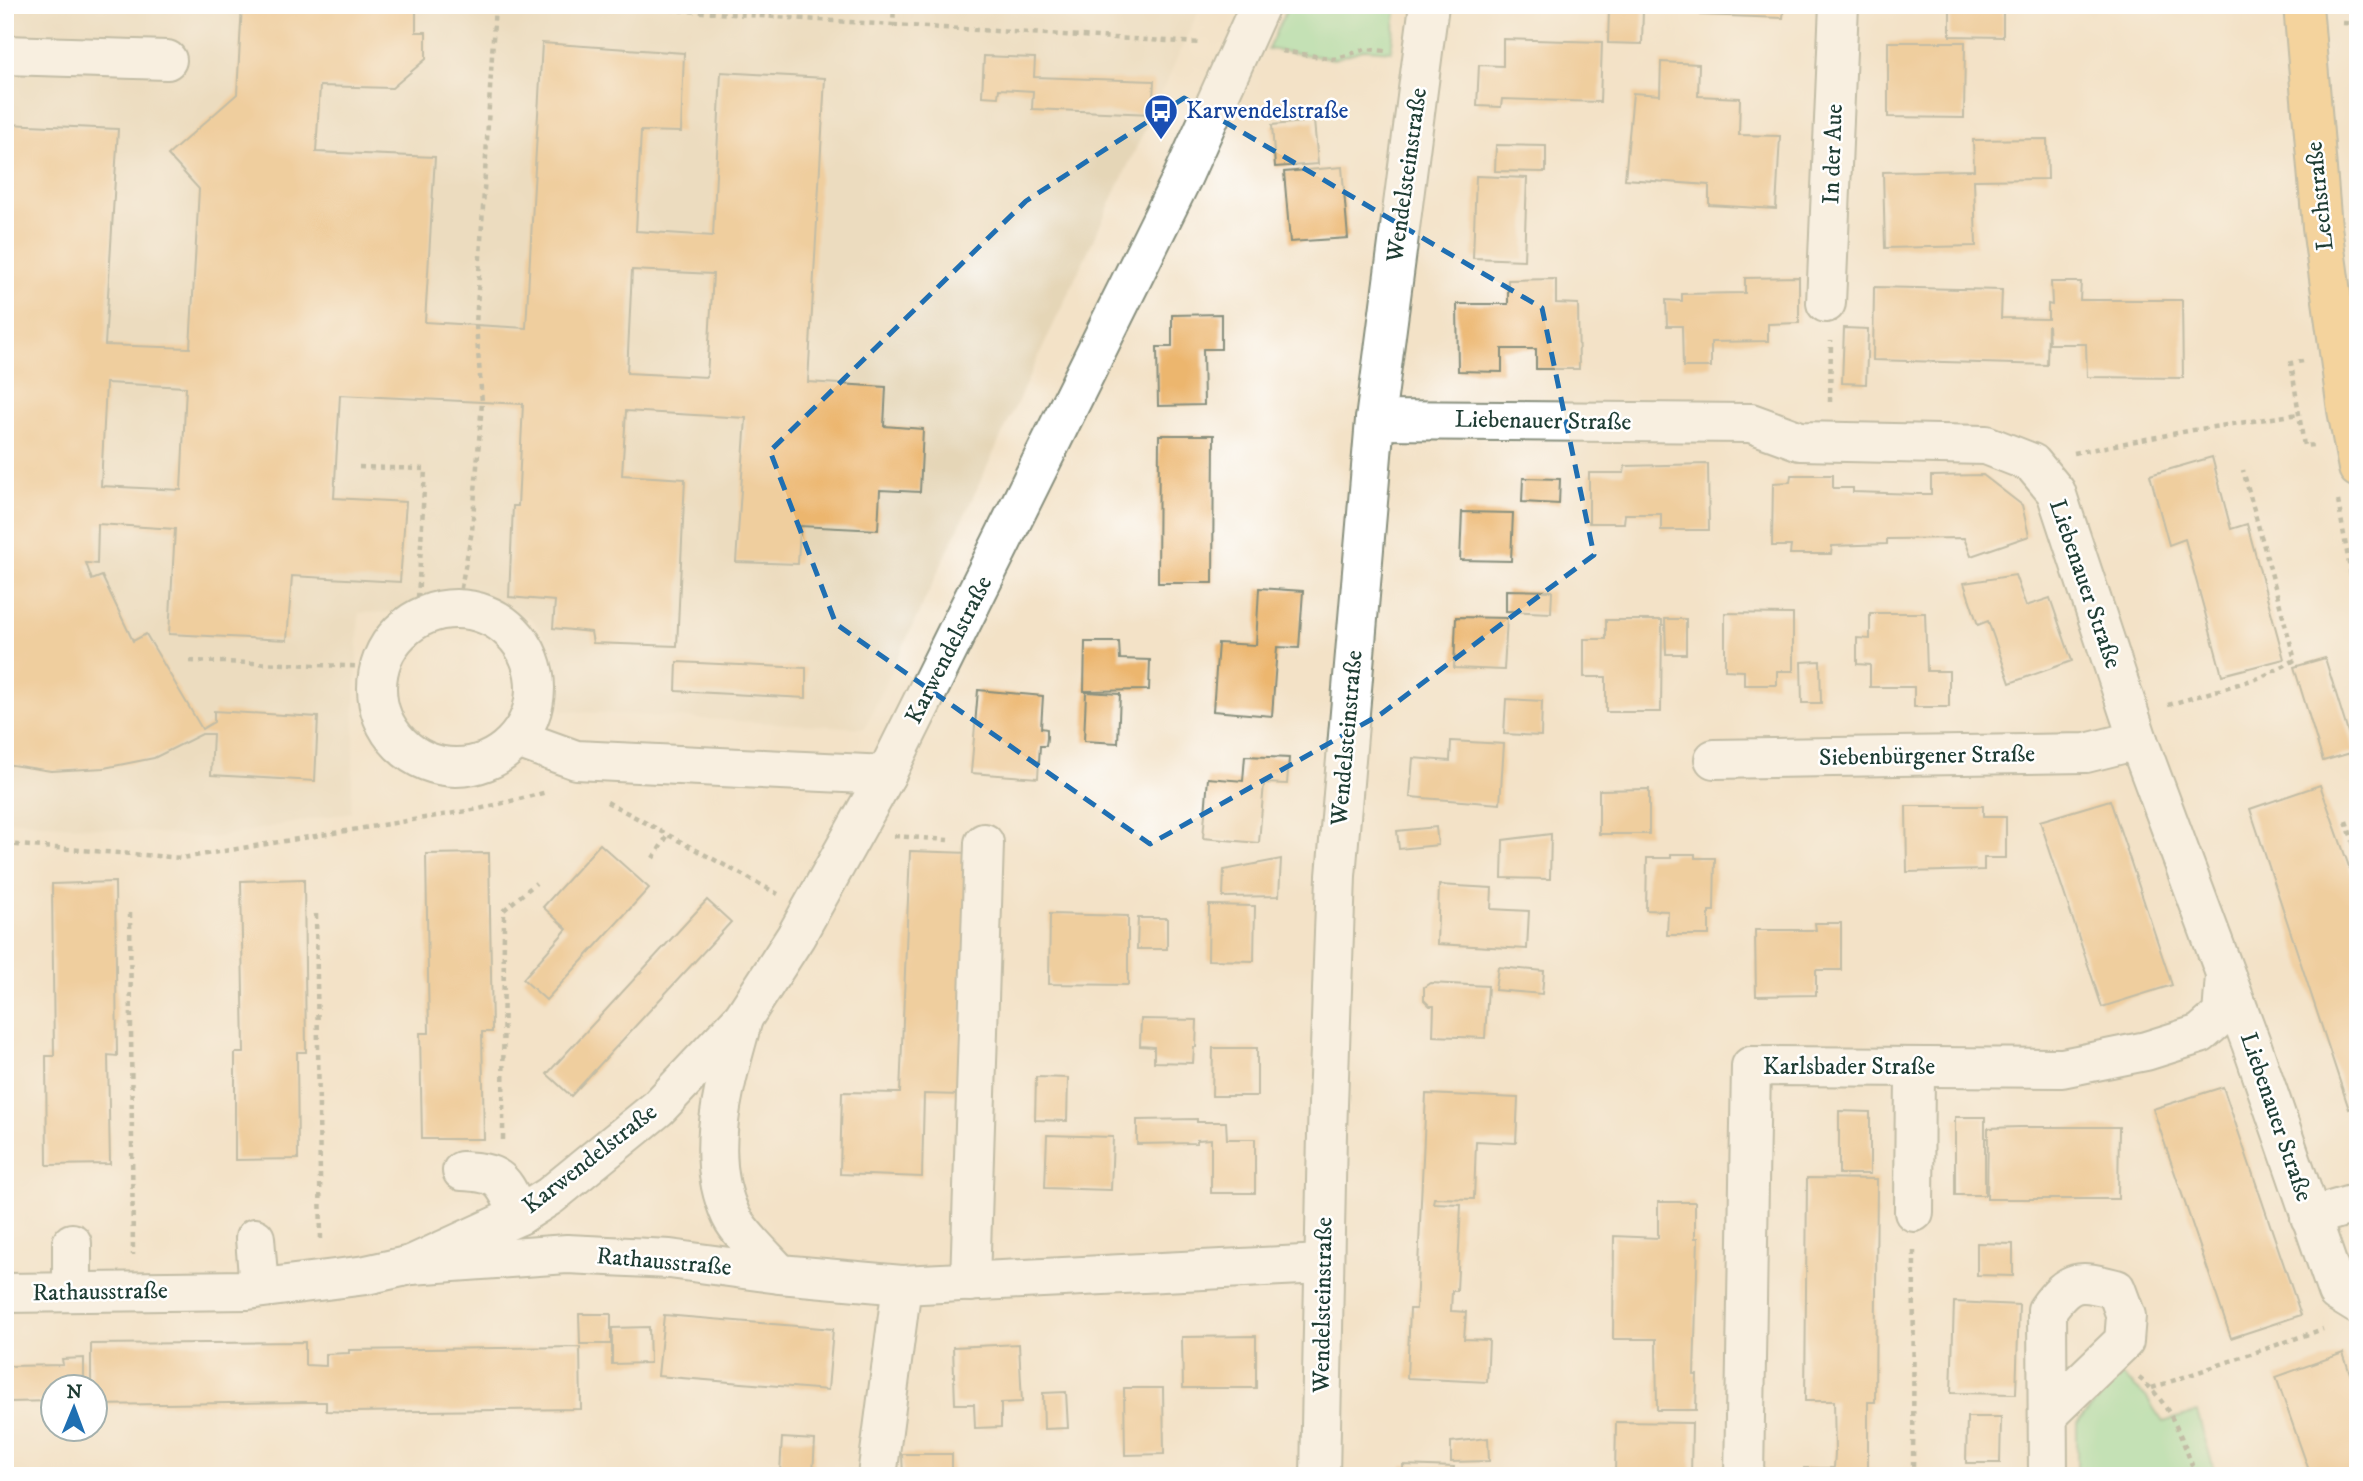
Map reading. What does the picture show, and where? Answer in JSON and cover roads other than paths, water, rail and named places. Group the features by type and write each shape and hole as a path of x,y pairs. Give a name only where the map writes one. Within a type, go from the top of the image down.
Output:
{"main road":[{"name":"Lechstraße","path":"2303,5 2322,227 2347,410 2358,468"}],"street":[{"name":"Karwendelstraße","path":"411,1265 511,1199 550,1196 658,1108 743,1018 809,913 886,775 1171,201 1260,5"},
{"name":"Wendelsteinstraße","path":"1320,1476 1323,1264 1336,876 1375,420 1429,5"},
{"name":"In der Aue","path":"1826,303 1839,5"},
{"path":"5,55 167,60"},
{"name":"Liebenauer Straße","path":"1375,420 1751,423 1800,441 1986,444 2032,463 2056,492 2134,728 2251,1043 2343,1316"},
{"path":"457,608 483,613 505,625 522,644 533,667 536,692 531,717 518,739 497,757 472,766 445,767 419,759 398,743 383,720 376,694 379,667 387,648 400,631 417,618 457,608"},
{"name":"Siebenbürgener Straße","path":"1714,760 2086,753 2134,728"},
{"path":"518,739 576,760 886,775"},
{"path":"970,1282 984,843"},
{"name":"Karlsbader Straße","path":"1744,1476 1751,1066 2062,1068 2146,1051 2200,1034 2222,1015 2225,976"},
{"name":"Karwendelstraße","path":"743,1018 723,1091 718,1129 719,1171 732,1218 780,1273"},
{"path":"1914,1212 1915,1067"},
{"path":"462,1171 487,1172 511,1199"},
{"name":"Liebenauer Straße","path":"2310,1217 2358,1203"},
{"path":"256,1238 259,1289"},
{"path":"72,1243 72,1292"},
{"name":"Rathausstraße","path":"5,1293 259,1289 411,1265 567,1254 670,1259 902,1285 1323,1264"},
{"path":"2049,1413 2124,1341 2126,1316 2116,1289 2084,1281 2061,1290 2047,1310 2049,1476"},
{"path":"877,1476 902,1285"}],"place":[{"name":"Karwendelstraße","path":"1161,141"}]}
